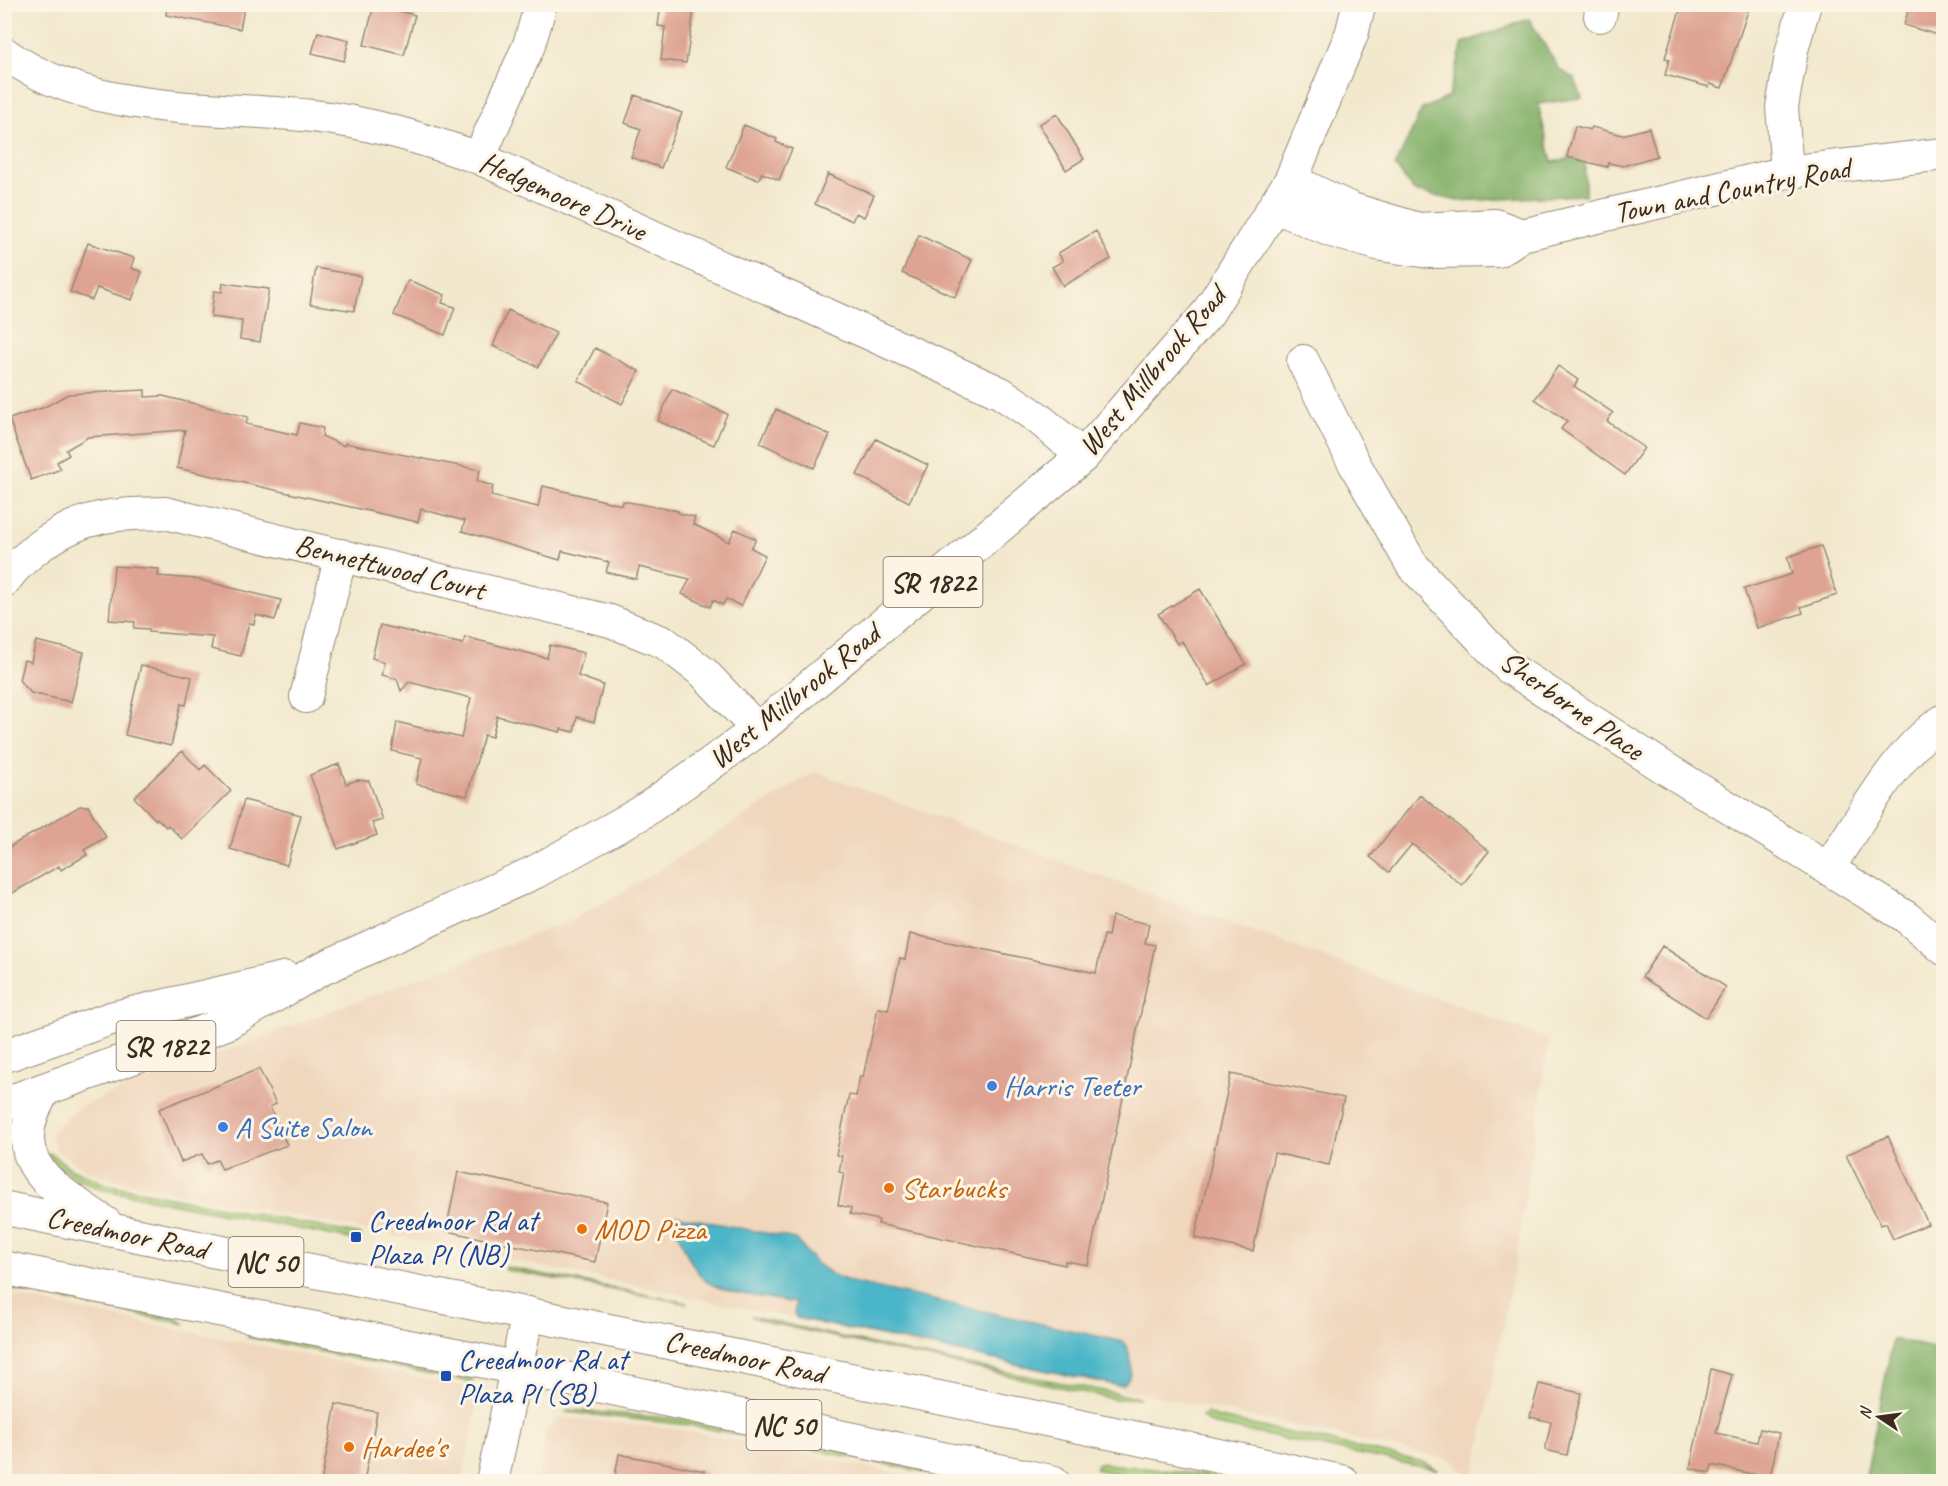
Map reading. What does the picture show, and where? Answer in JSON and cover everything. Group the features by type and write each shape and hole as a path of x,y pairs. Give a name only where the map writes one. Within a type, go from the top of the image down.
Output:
{"main road":[{"name":"West Millbrook Road","path":"4,1104 225,1024 319,970 535,872 641,813 758,730 1083,456 1207,314 1282,193 1352,33 1359,4"},
{"name":"West Millbrook Road","path":"4,1056 112,1018 319,970"},
{"path":"44,1089 24,1123 21,1141 25,1156 32,1168 47,1182 115,1230"},
{"name":"Creedmoor Road","path":"4,1208 353,1280 528,1313 1342,1482"},
{"name":"Creedmoor Road","path":"4,1268 515,1368 1053,1482"}],"street":[{"path":"479,158 530,45 541,4"},
{"path":"1787,172 1782,107 1792,50 1805,4"},
{"name":"Hedgemoore Drive","path":"4,53 46,76 98,96 162,106 312,116 364,123 415,136 479,158 1001,393 1038,418 1083,456"},
{"name":"Town and Country Road","path":"1282,193 1352,209 1419,229 1495,225 1522,235 1787,172 1944,154"},
{"name":"Sherborne Place","path":"1303,361 1354,463 1412,565 1508,667 1668,770 1906,916 1944,949"},
{"name":"Bennettwood Court","path":"4,581 20,560 65,532 99,518 165,513 610,621 665,642 711,680 758,730"},
{"path":"306,697 341,555"},
{"path":"1829,867 1890,776 1928,730 1944,720"},
{"path":"492,1482 528,1313"}],"shaded area":[{"path":"815,772 1549,1039 1516,1258 1473,1481 1451,1460 942,1350 916,1349 893,1340 678,1294 112,1179 87,1171 56,1150 57,1146 52,1140 51,1132 82,1105 572,920 620,894"},
{"path":"5,1295 471,1388 478,1402 462,1481 5,1481"},
{"path":"566,1418 678,1429 936,1481 537,1482 546,1432 556,1420"}],"green space":[{"path":"1529,19 1559,69 1575,79 1582,98 1538,104 1552,162 1585,156 1585,195 1458,201 1414,191 1395,166 1422,109 1448,97 1463,43"},
{"path":"50,1153 70,1168 105,1184 361,1235 360,1241 100,1189 64,1171 52,1161 47,1154"},
{"path":"506,1267 687,1303 505,1270"},
{"path":"4,1283 176,1318 185,1324 5,1288"},
{"path":"751,1316 918,1355 1140,1398 1114,1399 771,1323"},
{"path":"257,1333 462,1373 473,1378 472,1382 248,1337"},
{"path":"1893,1339 1943,1350 1943,1481 1865,1481"},
{"path":"570,1410 693,1420 1001,1481 971,1481 690,1425 566,1412"},
{"path":"1207,1413 1215,1417 1423,1462 1438,1470 1211,1424 1202,1417"},
{"path":"1098,1463 1260,1481 1155,1481 1095,1469"}],"water":[{"path":"674,1215 795,1239 817,1264 833,1275 851,1282 1124,1342 1129,1353 1131,1371 1122,1385 1116,1385 797,1318 794,1313 796,1303 733,1292 720,1288 703,1278 685,1250 673,1220"}],"building":[{"path":"167,4 245,4 240,29 166,15"},
{"path":"661,4 695,4 686,63 661,60 665,27 658,26"},
{"path":"1682,4 1742,4 1740,9 1748,11 1722,88 1710,84 1709,87 1665,75 1669,59 1665,58"},
{"path":"1910,4 1944,4 1944,37 1904,25"},
{"path":"374,5 415,15 404,55 364,45"},
{"path":"318,32 349,40 344,61 312,53"},
{"path":"635,95 682,113 661,168 631,157 641,129 625,123"},
{"path":"1057,114 1084,159 1066,170 1039,124"},
{"path":"744,125 777,139 776,142 792,149 779,180 762,173 758,180 726,167"},
{"path":"1575,126 1590,130 1592,127 1622,135 1649,128 1657,156 1623,166 1608,163 1607,167 1567,157"},
{"path":"828,174 874,195 864,217 856,213 852,221 815,204"},
{"path":"1096,231 1111,259 1063,286 1052,267 1063,261 1058,253"},
{"path":"919,235 972,260 955,297 902,273"},
{"path":"88,243 134,258 131,268 142,272 132,300 97,288 92,300 70,292"},
{"path":"316,268 361,276 354,311 310,304"},
{"path":"408,280 445,295 442,303 455,307 445,335 394,315"},
{"path":"223,283 269,289 260,342 240,339 242,321 211,317 214,291 222,292"},
{"path":"508,310 556,333 538,367 493,346"},
{"path":"595,348 639,371 622,404 578,381"},
{"path":"1558,366 1578,380 1574,386 1613,413 1607,421 1644,448 1625,475 1561,429 1567,421 1535,399"},
{"path":"672,389 727,414 714,445 658,421"},
{"path":"145,390 145,397 163,396 248,417 246,424 297,435 300,423 323,428 322,436 344,446 345,443 480,470 477,481 493,486 491,496 538,507 543,486 622,505 623,501 678,511 678,513 695,517 693,524 729,542 735,529 756,539 751,548 765,555 741,606 726,599 723,605 713,600 710,607 682,594 690,579 639,567 636,579 606,572 609,562 562,551 560,560 462,531 465,521 421,509 418,522 177,468 185,430 88,437 66,450 69,455 57,462 61,469 31,480 9,419 45,407 68,394"},
{"path":"776,409 830,435 814,468 760,443"},
{"path":"876,439 928,465 909,502 857,475"},
{"path":"1821,546 1837,595 1801,607 1803,613 1757,628 1744,589 1792,574 1787,557"},
{"path":"114,566 159,569 158,576 196,579 281,600 275,620 256,615 254,624 249,623 241,656 211,649 213,637 149,632 149,629 134,628 135,622 109,620"},
{"path":"1200,589 1246,664 1209,686 1182,641 1177,644 1158,614"},
{"path":"380,625 463,644 465,637 547,658 550,645 584,653 578,676 603,685 594,722 577,717 574,732 561,729 560,732 497,716 492,737 484,735 467,796 416,784 422,758 392,751 397,722 461,738 471,698 409,682 401,691 397,679 382,675 385,662 372,658"},
{"path":"36,641 84,652 71,702 31,693 19,680 24,660 31,662"},
{"path":"141,665 192,677 186,705 181,704 171,746 125,735"},
{"path":"182,751 200,770 205,765 231,791 182,839 168,825 166,827 157,818 156,820 134,797"},
{"path":"339,764 346,784 357,780 369,781 383,820 372,823 377,835 338,849 310,775"},
{"path":"1420,795 1489,851 1462,885 1412,844 1389,872 1370,857"},
{"path":"244,800 301,815 287,865 230,849"},
{"path":"80,806 88,806 106,837 84,850 87,855 61,870 59,866 4,898 4,850"},
{"name":"Harris Teeter","path":"1112,916 1149,924 1145,943 1155,945 1088,1265 1065,1261 1065,1265 878,1224 879,1220 850,1214 851,1208 838,1205 844,1173 839,1172 842,1156 836,1155 849,1095 856,1096 860,1076 863,1077 878,1008 888,1010 900,958 905,959 910,934 1096,973 1104,935 1108,936"},
{"path":"1662,946 1726,987 1706,1018 1642,977"},
{"name":"A Suite Salon","path":"259,1069 276,1104 270,1107 287,1145 222,1169 217,1160 207,1164 202,1154 181,1162 159,1109"},
{"path":"1231,1074 1344,1098 1329,1165 1274,1153 1253,1251 1195,1238"},
{"path":"1888,1136 1928,1224 1893,1239 1886,1223 1881,1225 1846,1155"},
{"path":"458,1172 607,1202 595,1262 446,1231"},
{"path":"1711,1369 1732,1375 1716,1433 1757,1442 1760,1429 1779,1433 1770,1478 1712,1465 1710,1473 1690,1468"},
{"path":"1539,1384 1581,1393 1567,1455 1545,1450 1551,1422 1530,1417"},
{"name":"Hardee's","path":"336,1404 377,1412 364,1482 321,1482"},
{"path":"619,1454 705,1471 704,1482 614,1482"}],"place":[{"name":"Harris Teeter","path":"992,1086"},
{"name":"A Suite Salon","path":"223,1127"},
{"name":"Starbucks","path":"889,1188"},
{"name":"MOD Pizza","path":"582,1229"},
{"name":"Creedmoor Rd at Plaza Pl (NB)","path":"356,1237"},
{"name":"Creedmoor Rd at Plaza Pl (SB)","path":"446,1376"},
{"name":"Hardee's","path":"349,1447"}]}
